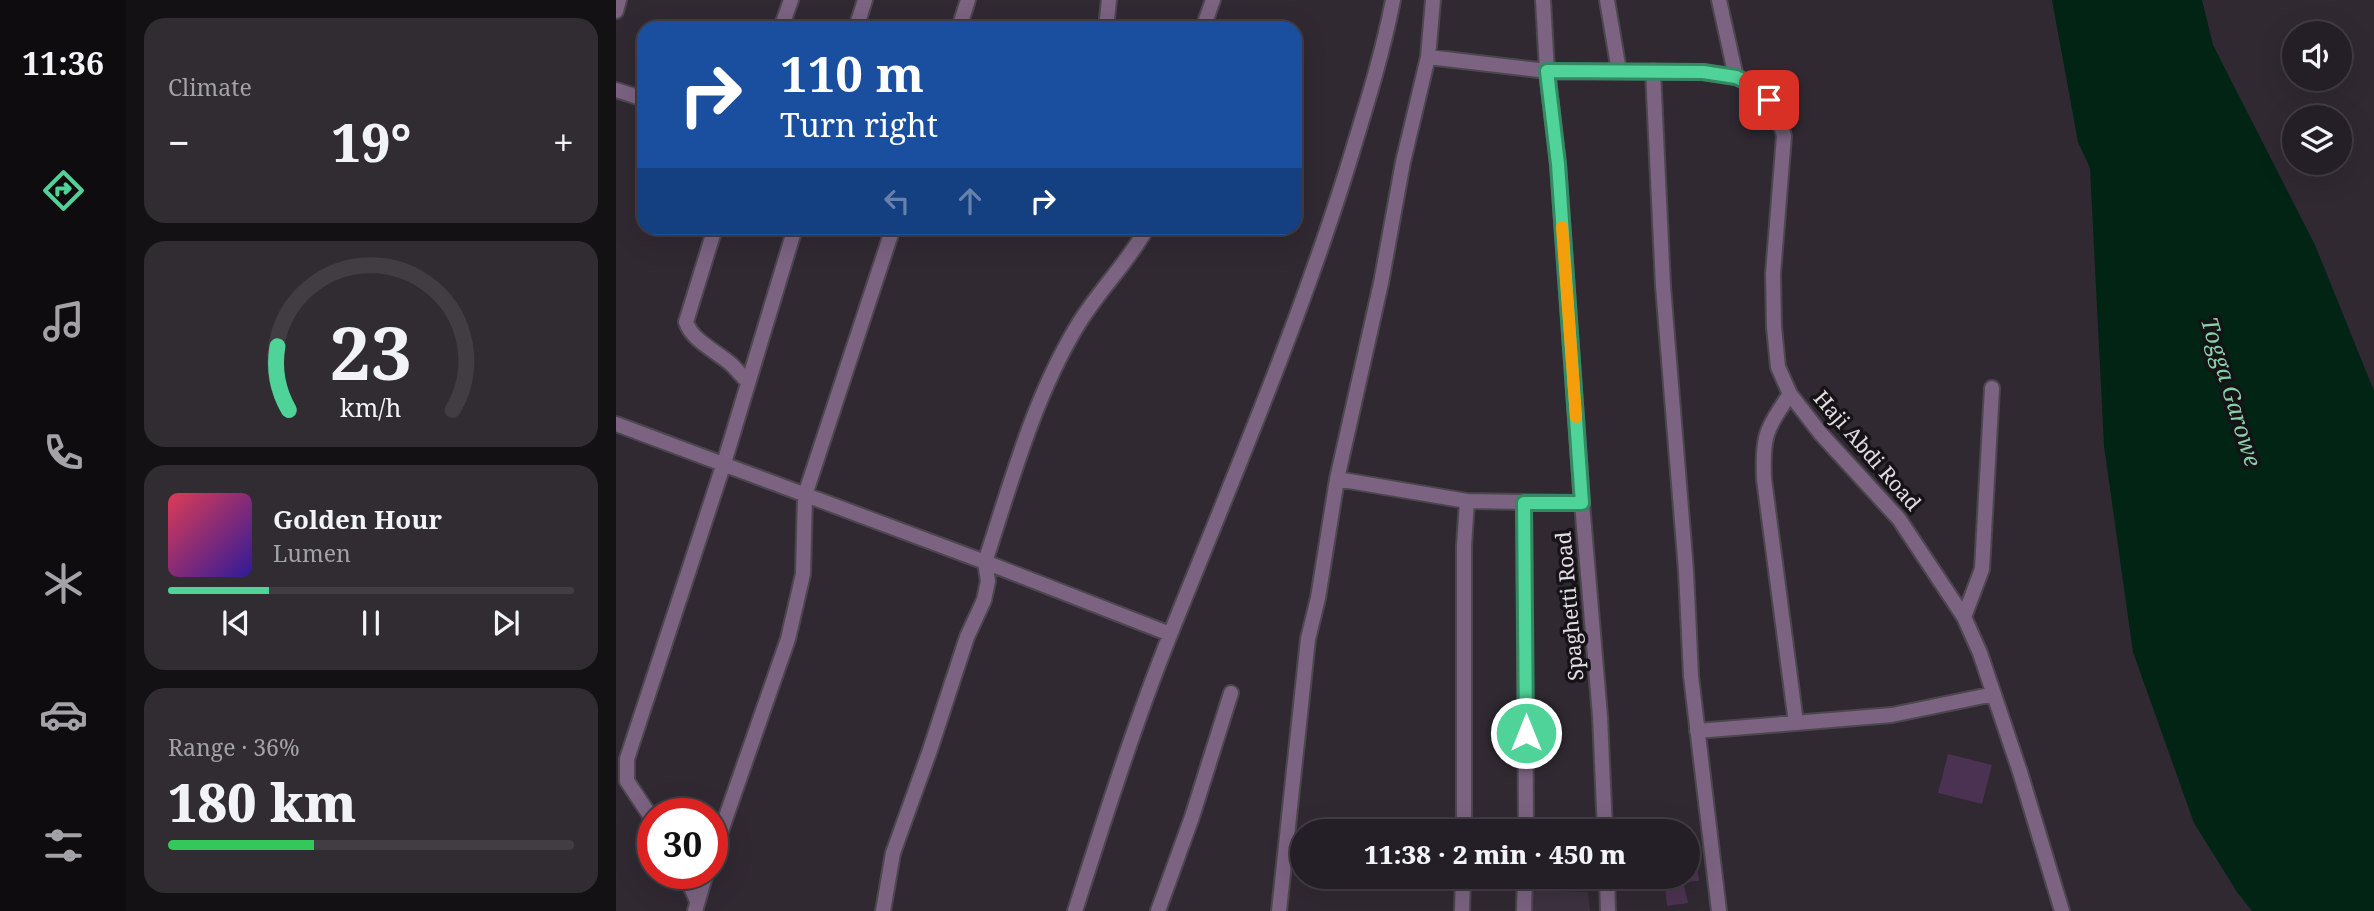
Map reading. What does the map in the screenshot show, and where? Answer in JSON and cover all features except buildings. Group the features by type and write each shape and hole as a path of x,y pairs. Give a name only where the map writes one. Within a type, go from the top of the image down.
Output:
{"street":[{"path":"616,12 619,0"},
{"path":"784,21 791,0"},
{"path":"858,21 865,0"},
{"path":"961,21 968,0"},
{"path":"1107,21 1109,0"},
{"path":"1206,21 1213,0"},
{"path":"1075,911 1170,634 1246,447 1317,261 1358,134 1393,0"},
{"path":"1279,911 1308,639 1318,598 1337,478 1428,57 1433,0"},
{"name":"Spaghetti Road","path":"1543,0 1600,716 1604,819"},
{"path":"1607,0 1619,71"},
{"path":"1719,0 1736,77"},
{"name":"Haji Abdi Road","path":"1428,57 1547,71 1703,72 1736,77 1761,89 1777,112 1784,136 1773,274 1777,367 1790,394 1821,434 1899,519 1964,617 1994,694 2062,911"},
{"path":"1653,71 1663,286 1686,570 1691,676 1719,911"},
{"path":"616,90 637,97"},
{"path":"713,235 686,322 694,335 731,364 748,382"},
{"path":"639,798 628,781 627,759 724,463 792,235"},
{"path":"728,811 796,610 803,574 805,495 891,235"},
{"path":"883,911 893,853 949,697 967,637 984,600 988,581 985,562 1026,435 1056,363 1076,327 1100,292 1123,266 1143,235"},
{"path":"1964,617 1982,569 1992,388"},
{"path":"1790,394 1768,426 1763,451 1796,723"},
{"path":"616,424 1170,634"},
{"path":"1337,478 1467,501 1582,503"},
{"path":"1464,819 1464,546 1467,501"},
{"path":"1524,503 1526,819"},
{"path":"1158,911 1192,817 1231,693"},
{"path":"1697,731 1909,712 1994,694"},
{"path":"690,889 696,906"},
{"path":"696,906 701,889"},
{"path":"1462,911 1463,889"},
{"path":"1524,911 1525,889"},
{"path":"1607,889 1608,911"}],"shaded area":[{"path":"1527,890 1588,892 1590,911 1526,911"}],"water":[{"name":"Togga Garowe","path":"2052,0 2202,0 2213,45 2315,245 2374,391 2374,911 2252,911 2194,823 2133,652 2104,446 2090,168 2078,142"}],"slow traffic":[{"path":"1562,227 1576,417"}],"route":[{"path":"1526,733 1524,503 1582,503 1558,164 1547,71 1703,72 1736,77 1761,89 1769,100"}]}
